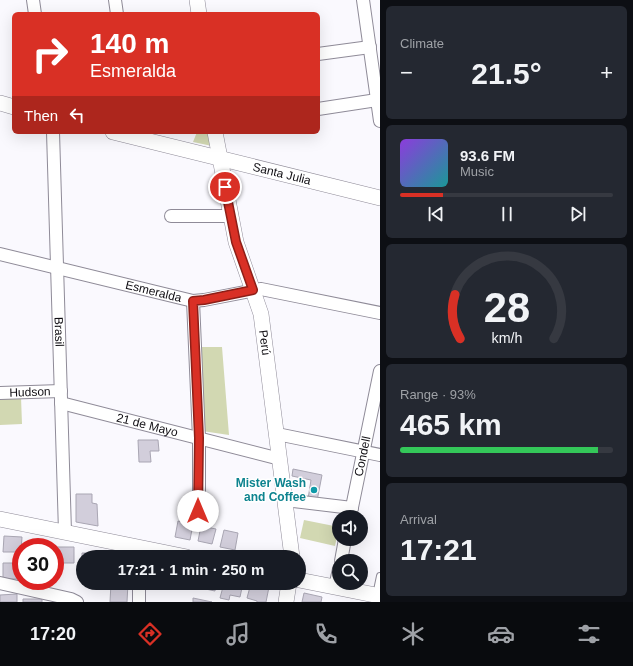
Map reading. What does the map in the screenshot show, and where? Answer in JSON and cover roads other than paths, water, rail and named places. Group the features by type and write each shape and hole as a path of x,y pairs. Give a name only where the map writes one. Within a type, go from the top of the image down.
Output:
{"street":[{"path":"33,0 35,12"},
{"path":"115,0 117,12"},
{"path":"197,0 199,12"},
{"path":"363,0 380,121"},
{"path":"320,54 370,48"},
{"path":"320,108 377,100"},
{"path":"0,104 12,107"},
{"name":"Brasil","path":"53,134 65,532"},
{"name":"Santa Julia","path":"123,134 380,198"},
{"name":"Perú","path":"216,134 231,216 240,255 262,319 291,550"},
{"path":"171,216 231,216"},
{"name":"Esmeralda","path":"0,254 193,301 253,290 268,290 380,313"},
{"path":"193,301 199,438 198,511"},
{"name":"Condell","path":"351,510 380,371"},
{"name":"Hudson","path":"0,393 61,391"},
{"name":"21 de Mayo","path":"61,403 280,458"},
{"path":"277,434 380,455"},
{"path":"285,500 340,510"},
{"path":"0,518 65,532 134,550"},
{"path":"306,581 332,586"},
{"path":"0,583 76,602"},
{"path":"139,590 139,602"},
{"path":"286,602 288,590"},
{"path":"349,590 378,596"}],"lane":[{"path":"378,596 380,576"}],"place":[{"name":"Mister Wash and Coffee","path":"314,490"}]}
